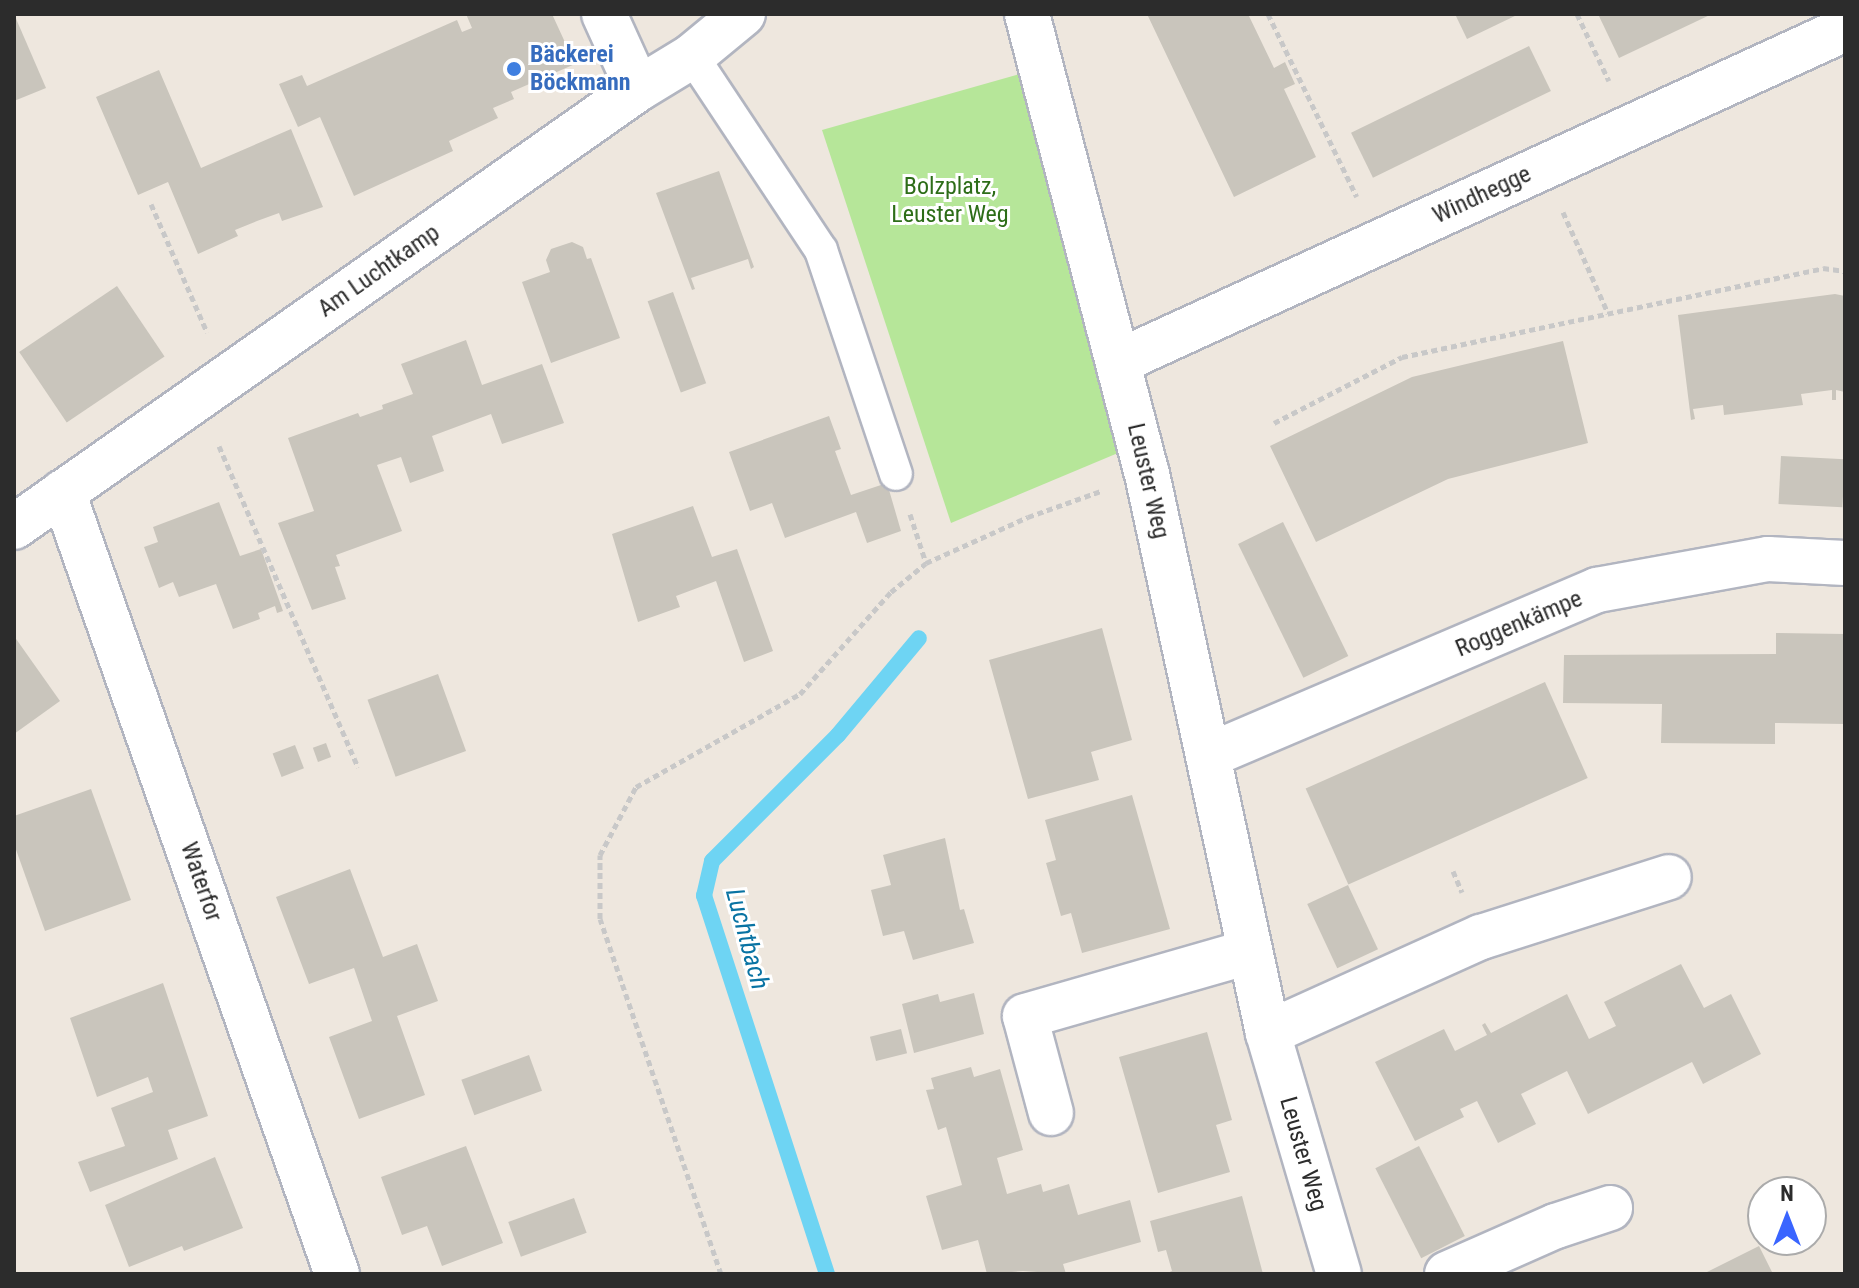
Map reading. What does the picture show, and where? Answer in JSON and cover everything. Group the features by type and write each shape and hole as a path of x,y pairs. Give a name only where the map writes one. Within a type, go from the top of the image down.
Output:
{"street":[{"path":"604,14 638,89"},
{"name":"Am Luchtkamp","path":"14,527 638,89 692,56 743,14"},
{"name":"Leuster Weg","path":"1027,14 1147,474 1210,755 1248,952 1268,1033 1339,1274"},
{"name":"Windhegge","path":"1120,361 1845,29"},
{"name":"Waterfor","path":"63,492 337,1274"},
{"name":"Roggenkämpe","path":"1210,755 1597,590 1768,559 1845,563"},
{"path":"1268,1033 1481,937 1669,877"},
{"path":"1051,1113 1025,1016 1248,952"},
{"path":"1447,1274 1556,1226 1610,1208"}],"lane":[{"path":"692,56 821,250 896,474"}],"path":[{"path":"1268,14 1379,243"},
{"path":"1577,14 1631,127"},
{"path":"1543,167 1608,313"},
{"path":"151,204 212,388 358,767"},
{"path":"1274,423 1402,357 1823,268 1845,271"},
{"path":"721,1274 600,919 600,855 636,787 800,694 891,592 926,563 1028,517 1147,474"}],"green space":[{"name":"Bolzplatz, Leuster Weg","path":"1020,74 1118,453 951,523 822,130"}],"building":[{"path":"14,14 46,88 14,101"},
{"path":"466,14 552,14 575,64 511,92 514,99 493,108 498,118 449,141 453,151 354,196 320,117 298,127 279,84 302,75 307,86 457,20 462,32 472,28"},
{"path":"1147,14 1248,14 1274,68 1285,62 1295,84 1284,89 1316,157 1234,197"},
{"path":"1455,14 1519,14 1467,39"},
{"path":"1598,14 1712,14 1619,58"},
{"path":"1529,46 1551,91 1373,178 1351,133"},
{"path":"159,70 201,168 291,129 323,207 282,221 279,213 257,221 235,230 238,236 198,254 168,182 138,195 96,97"},
{"path":"719,171 754,267 751,269 748,259 691,278 695,289 692,290 656,193"},
{"path":"572,242 583,247 587,259 591,258 620,338 551,363 522,282 550,272 546,260 551,249"},
{"path":"117,286 165,356 67,422 19,352"},
{"path":"673,292 706,383 681,392 648,301"},
{"path":"1835,294 1845,296 1845,392 1836,390 1836,400 1832,400 1832,390 1801,394 1803,405 1724,415 1723,405 1693,409 1695,419 1691,420 1678,315"},
{"path":"466,340 482,385 542,364 564,423 502,444 491,414 432,436 444,471 410,483 401,457 377,465 402,531 336,555 340,566 335,567 346,599 312,610 278,523 314,511 288,438 358,413 360,417 383,409 382,405 413,394 401,364"},
{"path":"1563,341 1588,443 1448,479 1316,542 1270,446 1412,377"},
{"path":"829,416 841,449 835,451 851,495 887,483 901,531 867,543 856,512 785,538 772,503 750,511 729,452"},
{"path":"1781,456 1845,459 1842,507 1778,504"},
{"path":"219,502 240,556 261,549 283,611 277,613 275,606 258,613 260,619 233,629 216,584 179,597 173,582 159,588 144,547 158,542 153,527"},
{"path":"693,506 712,557 737,549 773,651 744,662 716,581 676,596 680,607 638,622 612,534"},
{"path":"1283,522 1348,656 1303,678 1238,544"},
{"path":"1102,628 1132,740 1091,752 1099,780 1028,799 989,660"},
{"path":"1776,633 1845,634 1845,724 1775,723 1775,744 1661,743 1662,704 1563,703 1564,655 1776,654"},
{"path":"14,636 60,701 14,734"},
{"path":"438,674 466,751 396,777 368,700"},
{"path":"1545,682 1588,778 1348,884 1306,789"},
{"path":"326,743 331,757 318,762 313,748"},
{"path":"295,745 304,768 282,777 273,754"},
{"path":"91,789 131,900 45,931 14,844 14,816"},
{"path":"1132,795 1170,929 1082,953 1071,913 1061,916 1046,863 1056,860 1045,820"},
{"path":"945,838 960,910 964,909 974,943 913,960 904,931 883,936 871,890 891,885 883,855"},
{"path":"350,869 383,957 417,944 438,1001 397,1016 425,1095 359,1119 329,1037 372,1021 354,968 309,984 276,897"},
{"path":"1348,885 1378,949 1337,968 1307,904"},
{"path":"1681,964 1704,1008 1731,994 1761,1054 1703,1084 1692,1062 1588,1114 1567,1071 1521,1094 1536,1124 1498,1143 1477,1101 1460,1109 1464,1117 1415,1141 1375,1062 1444,1029 1455,1051 1487,1035 1482,1025 1485,1023 1491,1033 1567,994 1589,1039 1616,1026 1604,1002"},
{"path":"163,983 208,1116 168,1130 178,1159 90,1192 78,1162 125,1146 111,1108 153,1092 148,1077 97,1097 70,1018"},
{"path":"974,993 984,1034 914,1053 902,1004 938,994 940,1002"},
{"path":"901,1029 907,1053 876,1061 870,1037"},
{"path":"1207,1032 1232,1120 1216,1125 1230,1172 1158,1193 1119,1057"},
{"path":"529,1055 542,1091 474,1115 461,1080"},
{"path":"971,1067 974,1077 1000,1069 1023,1150 997,1158 1007,1194 1041,1184 1043,1192 1069,1184 1078,1215 1130,1200 1141,1242 1063,1264 1066,1274 1023,1271 987,1274 978,1240 942,1250 926,1196 962,1185 946,1127 938,1130 926,1090 934,1089 931,1078"},
{"path":"466,1146 503,1243 442,1266 427,1226 402,1235 381,1177"},
{"path":"1419,1146 1465,1236 1421,1258 1375,1168"},
{"path":"215,1157 243,1228 184,1251 182,1246 129,1267 105,1205"},
{"path":"1242,1196 1263,1274 1165,1274 1172,1271 1166,1250 1158,1252 1150,1221"},
{"path":"574,1198 587,1233 521,1257 508,1222"},
{"path":"1747,1252 1747,1256 1764,1256 1773,1274 1703,1274"}],"waterway":[{"name":"Luchtbach","path":"827,1274 704,896 712,861 838,735 919,638"}],"place":[{"name":"Bäckerei Böckmann","path":"514,69"}]}
